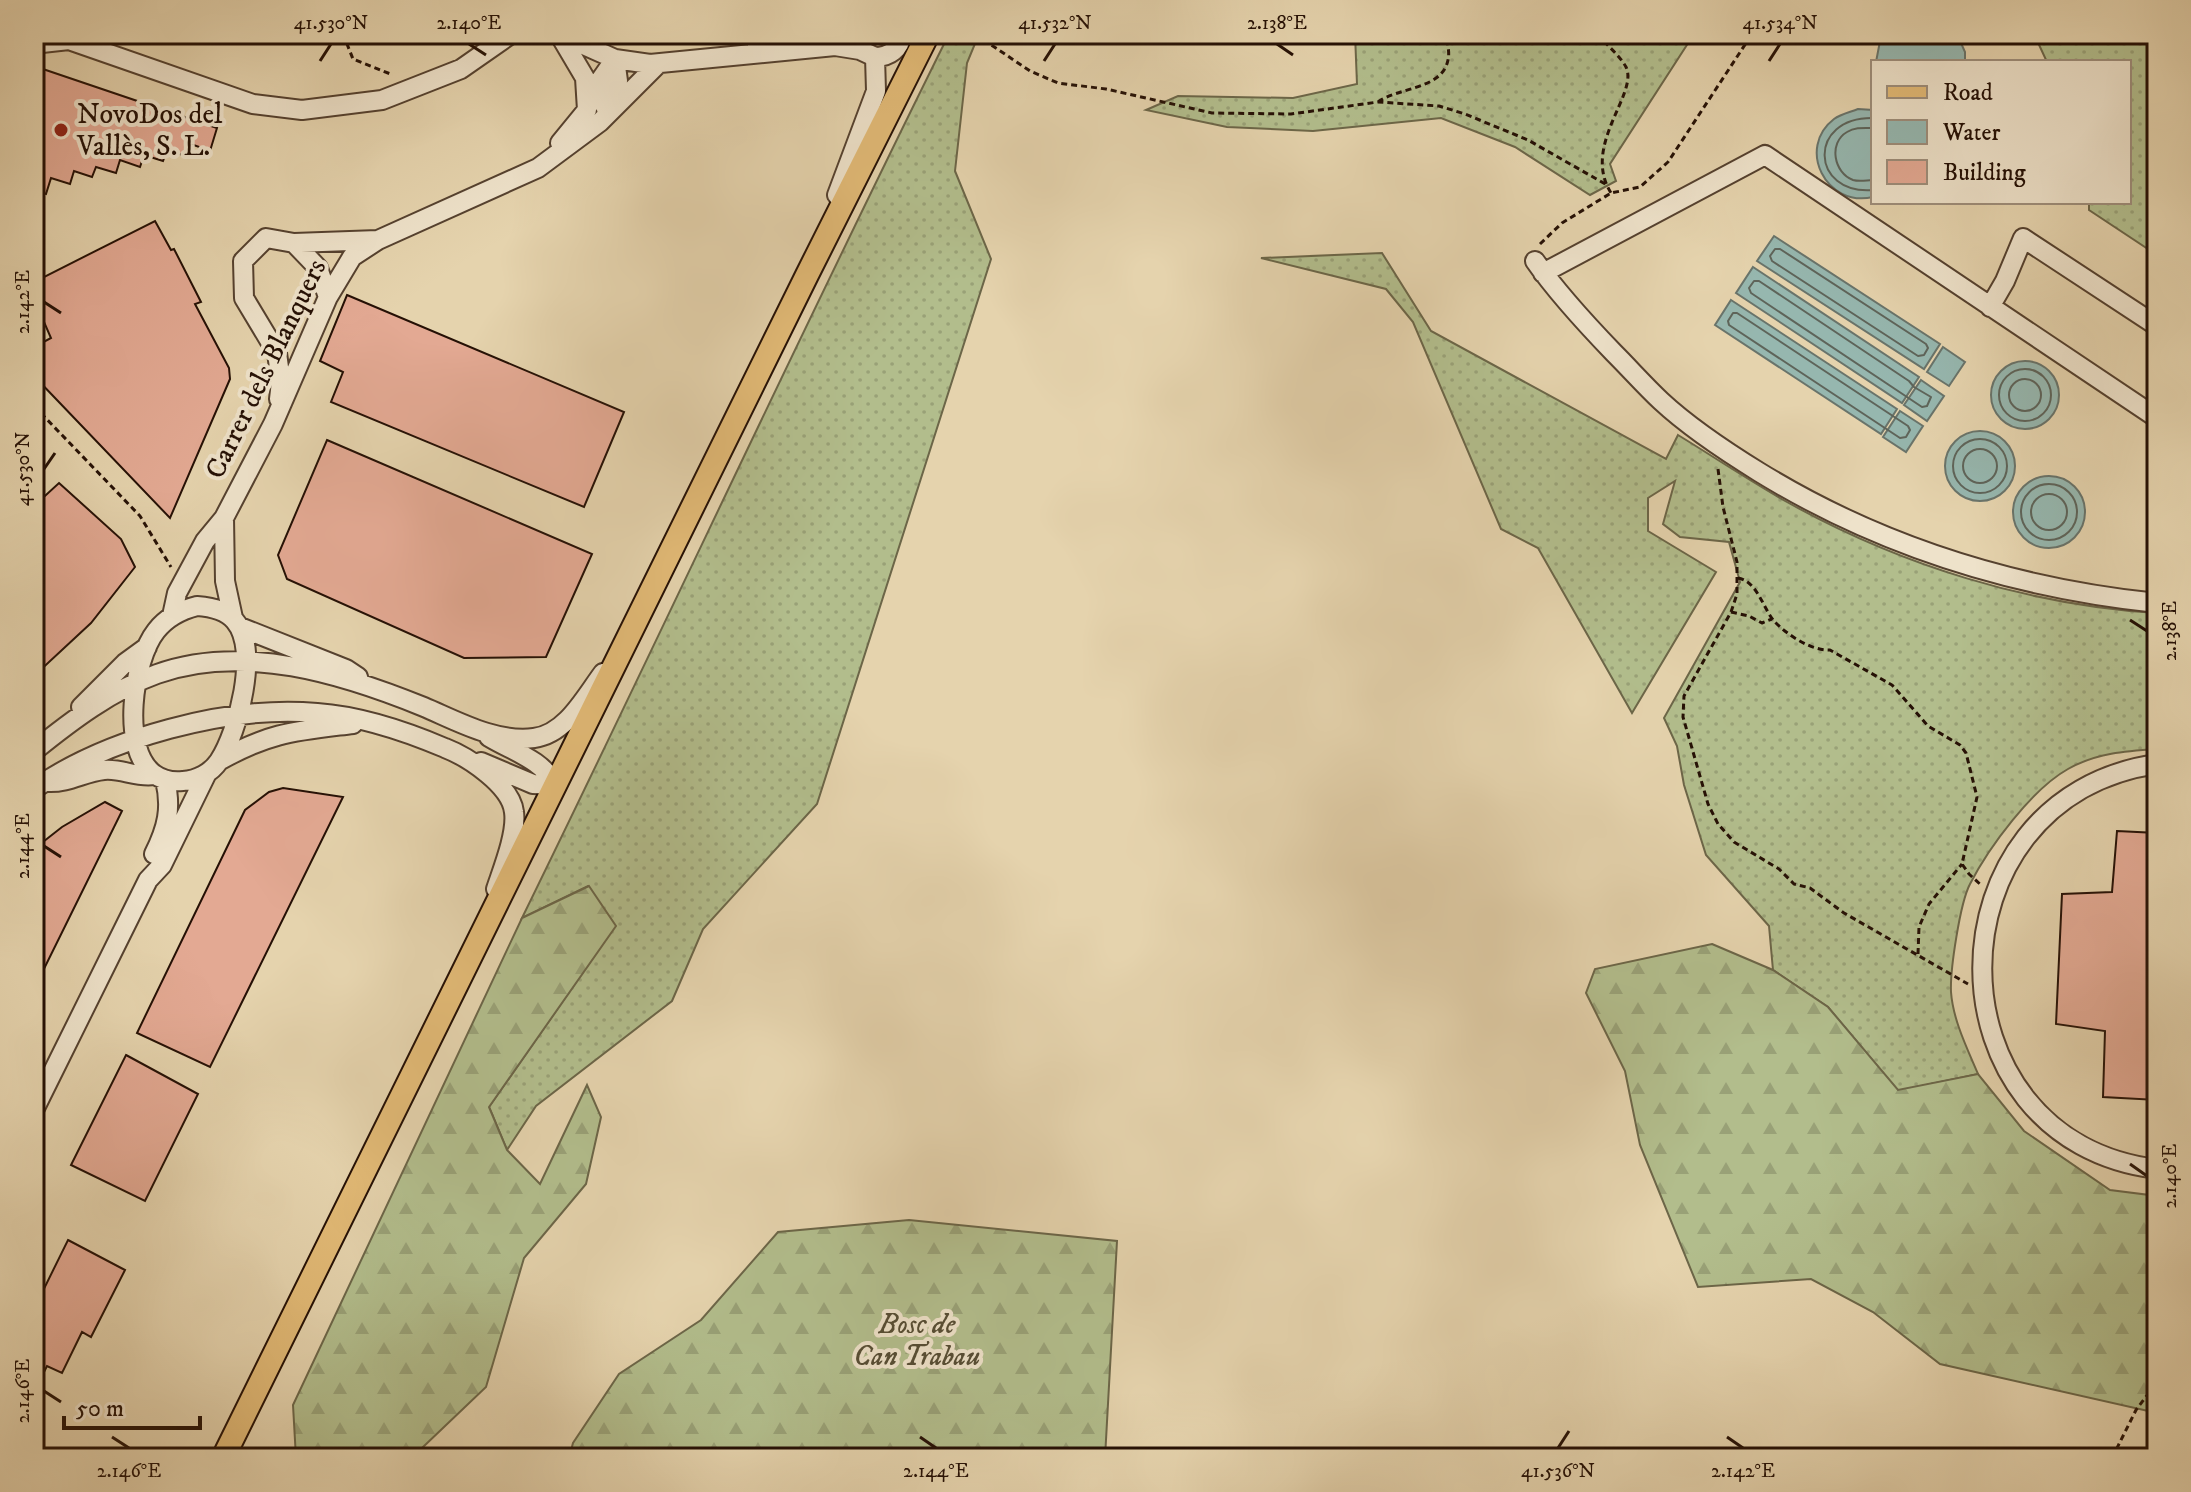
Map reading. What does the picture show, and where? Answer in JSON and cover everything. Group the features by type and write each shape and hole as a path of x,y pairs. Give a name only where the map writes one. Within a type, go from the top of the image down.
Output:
{"main road":[{"path":"223,1458 928,34"}],"street":[{"path":"42,43 69,40 253,104 302,110 382,100 461,69 511,34"},
{"path":"559,34 615,59 658,64 835,46 863,47 891,53 902,36"},
{"path":"559,34 585,78 593,116"},
{"path":"706,60 797,34"},
{"path":"807,275 876,91 863,47"},
{"name":"Carrer dels Blanquers","path":"593,116 618,81 615,59"},
{"name":"Carrer dels Blanquers","path":"172,616 174,600 182,584 205,541 224,518 277,414 328,297 352,257 378,240 538,168 593,116 658,64"},
{"path":"2157,418 1765,155 1539,267 1599,338 1661,401 1718,446 1816,505 1878,535 1933,556 2052,589 2157,603"},
{"path":"277,414 281,382 277,353 244,298 243,261 266,238 294,243 378,240"},
{"path":"1990,307 2023,238 2157,326"},
{"path":"294,243 318,268 328,297"},
{"name":"Carrer dels Blanquers","path":"148,880 162,865 213,767 237,716 244,690 245,643 225,581 224,518"},
{"path":"34,1110 148,880 150,860 165,831 169,815 160,777 144,763 135,741 136,683 147,647 157,630 172,616 197,606 219,610 236,622 346,669 374,688"},
{"path":"476,730 521,738 548,734 575,711 630,635"},
{"path":"72,722 83,704 109,678 147,647"},
{"path":"34,751 72,722 136,683 190,664 246,661 313,672 374,688 476,730 535,760 556,785"},
{"path":"39,786 72,765 135,741 237,716 284,711 371,722 432,742 533,784 556,785"},
{"path":"39,786 103,770 188,780 255,742 281,733 371,722"},
{"path":"463,755 505,792 514,812 485,930"},
{"path":"2157,764 2098,780 2067,799 2040,822 2012,856 1993,895 1984,930 1982,992 1987,1021 2000,1055 2036,1109 2084,1146 2112,1159 2157,1169"}],"path":[{"path":"343,34 353,59 419,85"},
{"path":"975,34 1030,71 1058,83 1106,89 1212,113 1291,114 1378,102 1439,106 1528,140 1607,185"},
{"path":"1378,102 1388,95 1421,86 1440,74 1448,62 1446,34"},
{"path":"1597,34 1626,66 1629,78 1604,141 1604,167 1611,193"},
{"path":"1539,267 1534,255 1545,238 1562,223 1611,193 1640,187 1668,162 1752,34"},
{"path":"34,406 140,516 182,584"},
{"path":"1718,446 1720,493 1738,578 1731,612 1684,696 1683,717 1708,804 1718,824 1734,842 1779,869 1794,884 1810,888 1844,913 1982,992"},
{"path":"1738,578 1745,579 1751,586 1773,619 1802,641 1830,650 1892,685 1928,726 1960,745 1966,753 1977,797 1962,864 1929,904 1919,927 1918,955"},
{"path":"1731,612 1762,623 1773,619"},
{"path":"1962,864 1993,895"},
{"path":"2112,1458 2136,1410 2157,1382"},
{"path":"2153,1458 2152,1441 2157,1411"}],"green space":[{"path":"949,34 979,34 967,63 955,171 991,259 817,804 703,929 672,1001 536,1106 507,1150 489,1107 615,926 588,886 522,918"},
{"path":"1355,34 1694,34 1610,164 1616,181 1590,195 1515,147 1441,118 1313,131 1227,127 1146,110 1178,96 1293,98 1357,84"},
{"path":"2034,34 2157,34 2157,255 2089,210 2089,204 2131,204 2131,60 2046,60"},
{"path":"1382,253 1431,331 1666,459 1678,435 1830,525 1920,563 2013,591 2109,609 2157,613 2157,749 2100,756 2054,778 2026,804 2000,837 1966,893 1956,937 1951,992 1958,1023 1978,1074 1898,1091 1828,1007 1773,970 1769,926 1706,855 1684,785 1677,746 1664,718 1740,582 1729,542 1680,537 1663,524 1675,481 1648,498 1648,531 1716,572 1632,713 1538,548 1501,529 1413,322 1386,289 1261,258"},
{"path":"589,886 616,926 489,1107 507,1150 540,1184 587,1085 601,1117 586,1184 524,1258 486,1387 422,1448 422,1458 296,1458 293,1405 522,918"},
{"path":"1712,944 1773,970 1828,1007 1898,1090 1978,1074 2024,1131 2110,1190 2157,1196 2157,1413 1940,1364 1873,1312 1811,1279 1698,1287 1640,1145 1625,1071 1586,993 1595,969"},
{"name":"Bosc de Can Trabau","path":"909,1220 1117,1241 1105,1458 569,1458 573,1443 619,1374 701,1320 778,1232"}],"water":[{"path":"1884,34 1957,34 1965,60 1876,60"},
{"path":"1858,109 1871,110 1871,197 1856,198 1842,194 1830,185 1822,173 1817,159 1817,145 1823,131 1837,117"},
{"path":"1774,236 1940,344 1924,369 1757,261"},
{"path":"1753,267 1919,377 1902,403 1736,293"},
{"path":"1731,300 1897,409 1881,434 1715,325"},
{"path":"1943,347 1965,362 1949,386 1927,372"},
{"path":"2018,361 2032,361 2044,366 2054,376 2059,395 2054,414 2044,424 2032,429 2018,429 2006,424 1996,414 1991,402 1991,388 1996,376 2006,366"},
{"path":"1921,380 1944,396 1927,421 1904,405"},
{"path":"1900,411 1923,426 1906,452 1883,437"},
{"path":"1973,431 1987,431 2009,446 2015,466 2013,479 2005,491 1987,501 1973,501 1951,486 1945,473 1945,459 1960,437"},
{"path":"2056,476 2075,486 2083,498 2083,526 2075,538 2063,546 2042,548 2023,538 2015,526 2013,505 2023,486 2035,478"}],"building":[{"path":"34,66 217,128 210,151 191,144 186,156 167,150 163,161 144,155 140,167 120,160 116,173 96,167 92,177 74,171 70,184 51,178 46,194 34,190"},
{"path":"155,221 171,250 174,249 201,302 195,304 229,368 230,379 170,518 34,376 34,347 51,338 34,299 34,282"},
{"path":"347,295 624,412 584,507 331,402 343,372 320,361"},
{"path":"327,440 592,554 546,657 464,658 287,579 278,555"},
{"path":"59,483 121,539 135,567 91,623 34,676 34,506"},
{"path":"283,788 343,797 210,1067 137,1033 245,810 269,792"},
{"path":"105,802 122,811 34,989 34,849 62,827"},
{"path":"2117,831 2157,833 2157,1100 2103,1097 2105,1031 2056,1024 2062,894 2112,892"},
{"path":"126,1055 198,1094 145,1201 71,1165"},
{"path":"68,1240 125,1270 91,1337 82,1332 62,1373 47,1366 34,1392 34,1309"}],"place":[{"name":"NovoDos del Vallès, S. L.","path":"61,130"}]}
